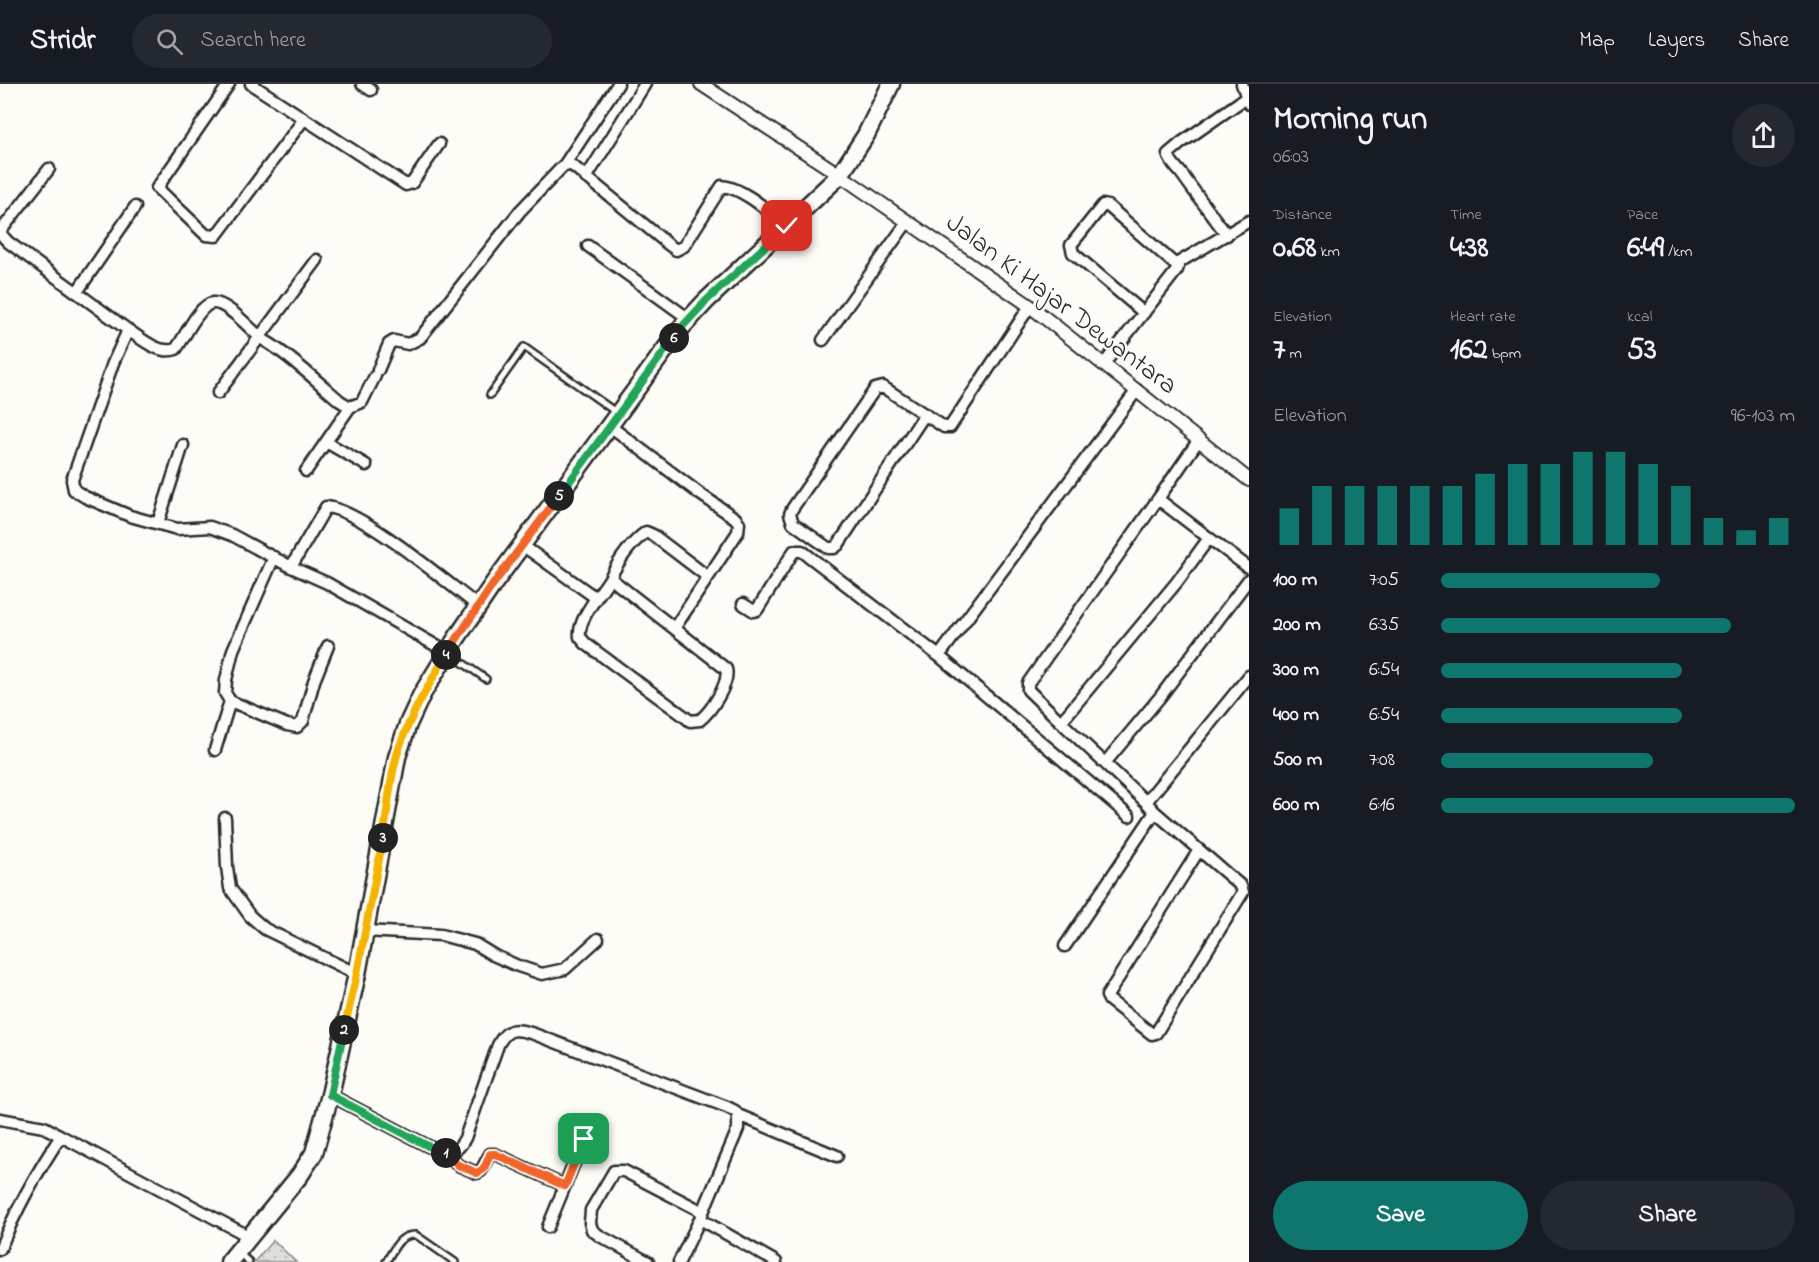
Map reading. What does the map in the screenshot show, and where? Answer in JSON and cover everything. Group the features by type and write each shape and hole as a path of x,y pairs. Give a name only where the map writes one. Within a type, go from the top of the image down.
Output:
{"main road":[{"path":"239,1258 250,1237 300,1175 314,1153 330,1095 357,974 397,756 422,694 478,606 681,328 840,175 866,135 891,84"}],"street":[{"path":"229,84 157,188 206,235 216,236 304,119"},
{"path":"251,84 406,185 412,183 439,144"},
{"path":"306,471 350,407 362,402 389,344 393,341 408,344 420,338 520,211 565,164 618,84"},
{"path":"586,178 645,84"},
{"name":"Jalan Ki Hajar Dewantara","path":"701,84 840,175 1030,306 1249,480"},
{"path":"1227,235 1193,192 1168,154 1181,143 1248,100 1242,84"},
{"path":"565,164 573,166 676,250 684,246 722,186 740,192 787,226"},
{"path":"49,169 0,233 8,242 128,330 157,348 170,351 176,349 203,308 214,303 221,305 350,407"},
{"path":"1104,364 1144,313 1177,270 1176,264 1108,206 1103,205 1071,245 1073,253 1144,313"},
{"path":"77,292 135,207"},
{"path":"823,340 908,221"},
{"path":"1176,264 1249,221"},
{"path":"588,246 689,319"},
{"path":"218,393 317,260"},
{"path":"925,414 838,545 828,548 793,524 790,514 792,509 875,389 883,387 925,414 946,428 950,427 1030,306"},
{"path":"128,330 72,480 75,490 85,497 130,516 177,529 210,527 232,535 291,567 327,583 447,652"},
{"path":"939,656 1137,390"},
{"path":"614,420 737,520 740,528 675,627"},
{"path":"1198,441 1028,683 1028,690 1060,722 1155,812 1241,886 1243,892 1156,1033 1152,1034 1108,1000 1107,996 1199,850"},
{"path":"326,442 366,465"},
{"path":"158,523 183,445"},
{"path":"1158,499 1249,568"},
{"path":"291,567 326,507 332,507 381,533 478,606"},
{"path":"610,578 726,669 728,673 726,681 704,717 690,721 586,644 580,637 580,628 615,568 639,537 646,532 708,578"},
{"path":"1060,722 1177,582 1209,538"},
{"path":"522,545 596,598"},
{"path":"743,604 756,611 794,551 799,550 939,656 1129,816"},
{"path":"274,557 233,650 225,693 230,701 297,727 303,721 314,681 328,646"},
{"path":"1105,763 1160,697 1249,579"},
{"path":"1146,802 1249,676"},
{"path":"215,750 230,701"},
{"path":"1065,946 1155,812"},
{"path":"225,818 230,888 250,916 265,929 357,974"},
{"path":"364,931 441,935 475,944 501,959 542,974 565,969 598,939"},
{"path":"447,1153 461,1145 498,1045 503,1035 515,1030 534,1034 727,1107 738,1115 837,1156"},
{"path":"330,1095 430,1147 447,1153 458,1165 477,1173 481,1171 490,1154 495,1154 565,1186"},
{"path":"679,1262 702,1215 738,1129 738,1115"},
{"path":"0,1119 44,1127 250,1237"},
{"path":"0,1249 38,1172 61,1136"},
{"path":"548,1227 584,1139"},
{"path":"648,1262 592,1230 591,1210 614,1171 624,1171 702,1215 776,1262"}],"lane":[{"path":"490,395 524,346 614,420"},
{"path":"447,652 486,679"},
{"path":"386,1262 401,1239 408,1235 416,1235 454,1262"}],"shaded area":[{"path":"273,1240 296,1262 254,1262"}],"route":[{"path":"584,1139 565,1186 491,1153 481,1171 477,1173 458,1165 447,1153 430,1147 330,1095 357,974 397,756 422,694 447,652 494,583 681,328 706,301 787,226"}]}
